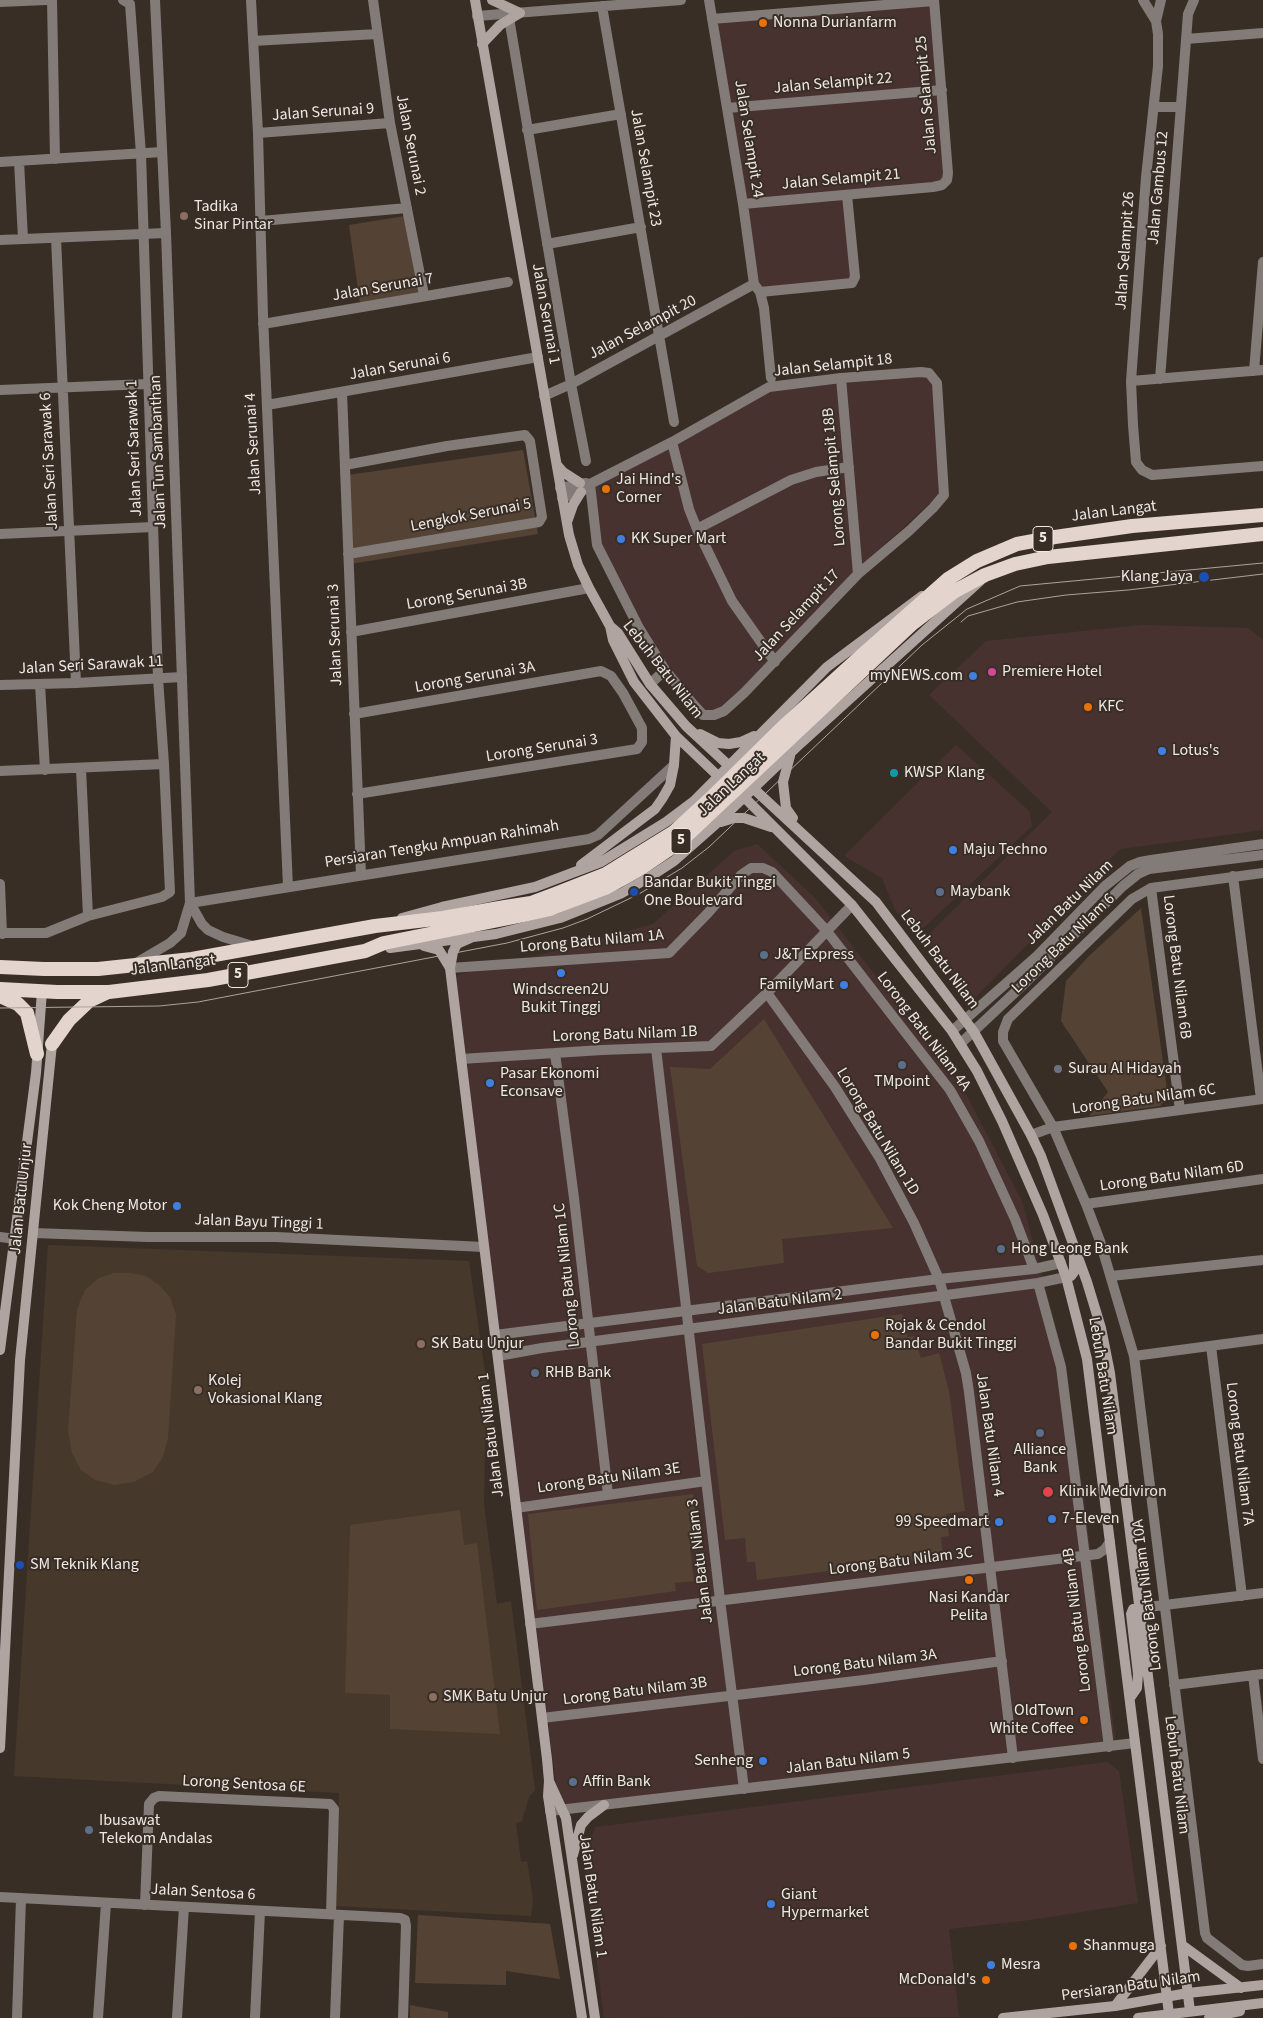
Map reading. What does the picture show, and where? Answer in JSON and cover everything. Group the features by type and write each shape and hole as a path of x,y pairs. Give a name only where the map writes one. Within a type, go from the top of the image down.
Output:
{"highway":[{"name":"Jalan Langat","path":"864,661 948,579 977,561 1017,544 1132,526 1263,515"},
{"name":"Jalan Langat","path":"42,991 108,992 208,980 366,950 444,924 531,903 588,882 628,862 674,832 783,727 912,624 956,591 985,575 1015,564 1048,557 1263,534"},
{"name":"Jalan Langat","path":"258,947 375,926 444,924"},
{"name":"5","path":"0,967 98,969 192,959 258,947"},
{"path":"42,991 44,969"},
{"name":"5","path":"0,989 42,991"},
{"path":"52,1044 69,1020 89,1002 108,992"},
{"path":"0,996 18,1004 27,1012 37,1054"}],"main road":[{"name":"Jalan Serunai 1","path":"475,0 566,524 573,551 589,588 610,626"},
{"path":"492,0 520,13"},
{"path":"482,44 500,25 520,13"},
{"path":"556,464 563,472 584,486 573,504 566,524"},
{"name":"Jalan Langat","path":"366,950 496,934 560,918 622,893 648,878 674,861 716,824 801,743 978,584 985,575"},
{"name":"Jalan Langat","path":"375,926 442,907 535,887 601,862 666,822 694,801 781,711 827,667 909,604 948,579"},
{"name":"Lebuh Batu Nilam","path":"610,626 618,633 650,684 686,726 804,833 876,902 974,1032 1031,1135 1074,1246 1098,1319 1110,1373 1190,2011"},
{"name":"Lebuh Batu Nilam","path":"610,626 613,640 634,682 676,736 718,776 744,797 852,905 952,1031 1002,1121 1043,1215 1066,1277 1087,1359 1170,2014"},
{"path":"781,711 770,732 771,744 779,749 788,749 801,743"},
{"path":"686,726 709,739 729,744 740,742 760,733"},
{"path":"566,876 655,809 670,785 674,765 676,736"},
{"path":"790,755 783,782 784,800 786,808 804,833"},
{"path":"666,822 688,811 692,811 698,816 702,824 689,848"},
{"path":"716,824 734,818 744,818 774,828"},
{"path":"450,968 453,952 457,944 473,937"},
{"path":"418,945 438,949 450,968"},
{"name":"Jalan Batu Nilam 1","path":"450,968 542,1718 549,1781 548,1796 582,2018"},
{"name":"Jalan Batu Unjur","path":"0,1350 37,1054 42,991"},
{"name":"Jalan Batu Unjur","path":"0,1748 20,1360 52,1044"},
{"path":"1066,1277 1071,1276 1074,1272 1074,1246"},
{"path":"0,1575 9,1562"},
{"path":"1130,1698 1137,1688 1138,1674 1131,1614 1134,1610 1140,1608"},
{"name":"Jalan Batu Nilam 1","path":"549,1781 563,1810 595,2018"},
{"path":"572,1860 581,1825 604,1805"},
{"path":"1182,1945 1241,1988"},
{"path":"1115,2006 1161,1946"},
{"name":"Persiaran Batu Nilam","path":"1003,2018 1115,2006 1188,1993 1263,1985"},
{"name":"Persiaran Batu Nilam","path":"1138,2018 1190,2011 1263,2005"},
{"name":"Persiaran Batu Nilam","path":"1209,2018 1263,2005"}],"street":[{"path":"0,2 46,0"},
{"path":"52,0 55,158"},
{"name":"Jalan Tun Sambanthan","path":"131,966 170,943 181,933 190,903 166,232 155,0"},
{"name":"Jalan Serunai 4","path":"251,0 258,133 263,324 288,887"},
{"name":"Jalan Serunai 2","path":"373,0 390,123 424,295"},
{"path":"477,16 681,0"},
{"name":"Jalan Selampit 24","path":"709,0 757,288 764,308 771,378"},
{"path":"712,19 934,0"},
{"name":"Jalan Selampit 25","path":"934,0 948,173 947,180 942,185"},
{"name":"Jalan Selampit 26","path":"1144,0 1156,21 1158,66 1146,176 1132,381 1136,462 1142,470 1152,475 1263,466"},
{"name":"Jalan Selampit 26","path":"1156,21 1161,0"},
{"name":"Jalan Gambus 12","path":"1160,379 1188,14 1194,0"},
{"name":"Jalan Seri Sarawak 1","path":"88,916 162,897 170,892 158,678 141,154 127,2"},
{"name":"Jalan Selampit 23","path":"602,6 674,422"},
{"name":"Jalan Serunai 1","path":"509,18 546,244 586,462"},
{"path":"1186,39 1263,33"},
{"path":"253,41 377,34"},
{"name":"Jalan Selampit 22","path":"727,108 942,90"},
{"path":"1154,107 1181,107"},
{"path":"527,130 621,114"},
{"name":"Jalan Serunai 9","path":"258,133 390,123"},
{"path":"0,162 162,152"},
{"path":"19,161 22,239"},
{"name":"Jalan Selampit 21","path":"743,204 942,185"},
{"path":"757,288 852,283 855,277 847,195"},
{"path":"261,221 406,208"},
{"path":"546,244 641,227"},
{"path":"0,240 166,232"},
{"name":"Jalan Seri Sarawak 6","path":"56,238 76,683"},
{"path":"1132,381 1258,371 1263,262"},
{"name":"Jalan Serunai 7","path":"263,324 508,282"},
{"name":"Jalan Selampit 20","path":"544,396 571,384 660,335 757,288"},
{"name":"Jalan Serunai 6","path":"267,405 538,357"},
{"name":"Jalan Selampit 18","path":"561,493 584,486 672,442 769,387 841,378 929,372 937,383 939,391 944,485"},
{"name":"Lorong Selampit 18B","path":"841,378 858,574"},
{"path":"0,390 62,389 148,384"},
{"name":"Jalan Serunai 3","path":"342,392 361,876"},
{"name":"Lengkok Serunai 5","path":"345,465 447,446 526,435 530,441 542,518 538,522 348,554"},
{"path":"672,442 689,509 697,529 732,601 775,662"},
{"path":"697,529 791,480 816,472 849,467"},
{"name":"Jalan Selampit 17","path":"584,486 597,545 639,628 666,670 703,714 714,715 724,710 744,693 858,574 933,508 944,495 944,485"},
{"path":"0,534 153,527"},
{"name":"Lorong Serunai 3B","path":"351,632 589,588"},
{"path":"650,684 666,670"},
{"name":"Lorong Serunai 3A","path":"354,714 601,672"},
{"name":"Lorong Serunai 3","path":"357,794 637,749 642,742 642,728 611,676 601,672"},
{"name":"Jalan Seri Sarawak 11","path":"0,685 182,677"},
{"path":"40,684 45,770"},
{"path":"0,771 164,764"},
{"name":"Persiaran Tengku Ampuan Rahimah","path":"190,903 578,841 598,835 674,765"},
{"path":"0,884 1,934 46,933 88,916 81,769"},
{"name":"Jalan Batu Nilam","path":"952,1031 1030,962 1106,886 1130,866 1151,860 1263,844"},
{"name":"Jalan Batu Nilam","path":"960,1044 1123,886 1138,874 1149,869 1263,856"},
{"name":"Lorong Batu Nilam 1A","path":"450,968 669,953 728,892 741,875 752,868 763,868 772,872 826,930"},
{"name":"Lorong Batu Nilam 6","path":"1053,1127 1003,1041 1003,1032 1008,1019 1132,899 1151,888 1263,873"},
{"path":"1233,876 1262,1099"},
{"name":"Lorong Batu Nilam 6B","path":"1151,888 1180,1110"},
{"name":"Jalan Tun Sambanthan","path":"190,903 202,924 208,930 223,937 258,947"},
{"name":"Lorong Batu Nilam 1B","path":"461,1058 711,1046 852,905"},
{"name":"Lorong Batu Nilam 4A","path":"826,930 950,1090 978,1141 1015,1219 1034,1269"},
{"path":"1069,939 1087,942"},
{"name":"Lorong Batu Nilam 1D","path":"767,992 835,1087 879,1157 914,1223 939,1279 944,1296"},
{"path":"656,1048 689,1330"},
{"name":"Lorong Batu Nilam 1C","path":"555,1053 574,1198 608,1494"},
{"name":"Lorong Batu Nilam 6C","path":"1031,1135 1053,1127 1262,1099"},
{"name":"Lorong Batu Nilam 10A","path":"1053,1127 1086,1204 1111,1276 1134,1356 1205,1933 1207,1938 1242,1965 1263,1964"},
{"name":"Lorong Batu Nilam 6D","path":"1086,1204 1263,1179"},
{"name":"Jalan Bayu Tinggi 1","path":"33,1233 148,1237 276,1237 484,1247"},
{"path":"0,1237 15,1239"},
{"path":"1111,1276 1263,1260"},
{"name":"Jalan Batu Nilam 2","path":"495,1335 939,1279 1034,1269 1061,1262"},
{"name":"Jalan Batu Nilam 2","path":"498,1356 590,1342 1038,1284 1066,1277"},
{"name":"Lorong Batu Nilam 4B","path":"1038,1284 1061,1367 1109,1747"},
{"name":"Jalan Batu Nilam 4","path":"944,1296 966,1373 969,1392 1013,1758"},
{"name":"Jalan Batu Nilam 3","path":"689,1330 744,1789"},
{"path":"1134,1356 1263,1339"},
{"name":"Lorong Batu Nilam 7A","path":"1211,1346 1242,1596"},
{"name":"Lorong Batu Nilam 3E","path":"516,1508 706,1481"},
{"name":"Lorong Batu Nilam 3C","path":"530,1624 1098,1554 1110,1542"},
{"path":"1140,1608 1263,1593"},
{"name":"Lorong Batu Nilam 3A","path":"732,1695 864,1680 1002,1660"},
{"path":"1174,1685 1258,1675 1263,1759"},
{"name":"Lorong Batu Nilam 3B","path":"542,1718 732,1695"},
{"name":"Jalan Batu Nilam 5","path":"550,1811 1135,1744"},
{"name":"Lorong Sentosa 6E","path":"146,1905 149,1804 154,1798 160,1796 330,1804 334,1809 335,1914"},
{"name":"Jalan Sentosa 6","path":"0,1898 400,1918 405,1920 403,2018"},
{"path":"17,2018 21,1898"},
{"path":"98,2018 106,1903"},
{"path":"178,2018 184,1907"},
{"path":"255,2018 260,1911"},
{"path":"335,1914 335,2018"}],"shaded area":[{"path":"930,4 944,179 940,182 844,192 852,275 849,280 764,288 759,283 718,22"},
{"path":"405,216 421,293 360,303 349,225"},
{"path":"928,376 935,385 941,493 853,573 758,674 719,711 705,712 669,668 642,625 600,544 593,486 771,390 849,381"},
{"path":"523,450 538,534 350,564 348,475"},
{"path":"1142,625 1248,628 1263,640 1263,830 1120,849 972,1001 924,939 1052,812 929,695 986,641"},
{"path":"956,745 1029,811 1032,826 917,934 895,910 882,878 844,856"},
{"path":"757,844 815,898 962,1087 1022,1201 1066,1365 1116,1745 567,1807 556,1784 454,976 548,953 653,924 734,851"},
{"path":"1141,908 1168,1097 1160,1106 1089,1116 1108,1092 1061,1021 1066,981 1089,956"},
{"path":"764,1019 893,1228 782,1239 784,1263 708,1273 697,1266 670,1067 710,1069"},
{"name":"Kolej Vokasional Klang","path":"48,1245 469,1261 493,1428 485,1441 484,1505 497,1604 511,1601 535,1790 529,1797 522,1821 516,1823 521,1862 527,1861 533,1899 531,1916 336,1906 339,1793 14,1776"},
{"path":"114,1273 131,1273 146,1276 159,1285 170,1297 176,1315 168,1438 163,1457 153,1472 134,1482 114,1485 95,1480 81,1470 72,1453 68,1431 77,1309 85,1290 99,1278"},
{"path":"902,1314 907,1337 914,1336 921,1358 939,1353 949,1391 965,1511 946,1514 949,1536 941,1537 943,1557 757,1580 755,1562 747,1562 745,1538 725,1540 702,1344"},
{"path":"693,1494 701,1546 690,1548 694,1581 675,1583 676,1591 537,1610 528,1514"},
{"path":"460,1510 464,1545 477,1543 500,1734 390,1729 390,1695 345,1693 350,1525"},
{"path":"1107,1762 1119,1771 1138,1903 1030,1920 949,1929 959,2017 604,2018 583,1851 596,1827"},
{"path":"418,1915 550,1924 560,1979 506,1971 506,1985 415,1983"},
{"path":"410,2005 448,2012 448,2018 410,2018"}],"tram line":[{"path":"0,1008 159,1006 198,1002 507,943 563,928 587,919 639,894 682,868 709,847 922,645 967,609 1020,586 1263,563"},
{"path":"961,622 968,616 1017,602 1263,574"}],"place":[{"name":"Nonna Durianfarm","path":"763,23"},
{"name":"Tadika Sinar Pintar","path":"184,216"},
{"name":"Jai Hind's Corner","path":"606,489"},
{"name":"KK Super Mart","path":"621,539"},
{"name":"Klang Jaya","path":"1204,577"},
{"name":"Premiere Hotel","path":"992,672"},
{"name":"myNEWS.com","path":"973,676"},
{"name":"KFC","path":"1088,707"},
{"name":"Lotus's","path":"1162,751"},
{"name":"KWSP Klang","path":"894,773"},
{"name":"Maju Techno","path":"953,850"},
{"name":"Bandar Bukit Tinggi One Boulevard","path":"634,892"},
{"name":"Maybank","path":"940,892"},
{"name":"J&T Express","path":"764,955"},
{"name":"Windscreen2U Bukit Tinggi","path":"561,973"},
{"name":"FamilyMart","path":"844,985"},
{"name":"TMpoint","path":"902,1065"},
{"name":"Surau Al Hidayah","path":"1058,1069"},
{"name":"Pasar Ekonomi Econsave","path":"490,1083"},
{"name":"Kok Cheng Motor","path":"177,1206"},
{"name":"Hong Leong Bank","path":"1001,1249"},
{"name":"Rojak & Cendol Bandar Bukit Tinggi","path":"875,1335"},
{"name":"SK Batu Unjur","path":"421,1344"},
{"name":"RHB Bank","path":"535,1373"},
{"name":"Kolej Vokasional Klang","path":"198,1390"},
{"name":"Alliance Bank","path":"1040,1433"},
{"name":"Klinik Mediviron","path":"1048,1492"},
{"name":"7-Eleven","path":"1052,1519"},
{"name":"99 Speedmart","path":"999,1522"},
{"name":"SM Teknik Klang","path":"20,1565"},
{"name":"Nasi Kandar Pelita","path":"969,1580"},
{"name":"SMK Batu Unjur","path":"433,1697"},
{"name":"OldTown White Coffee","path":"1084,1720"},
{"name":"Senheng","path":"763,1761"},
{"name":"Affin Bank","path":"573,1782"},
{"name":"Ibusawat Telekom Andalas","path":"89,1830"},
{"name":"Giant Hypermarket","path":"771,1904"},
{"name":"Shanmuga","path":"1073,1946"},
{"name":"Mesra","path":"991,1965"},
{"name":"McDonald's","path":"986,1980"}]}
